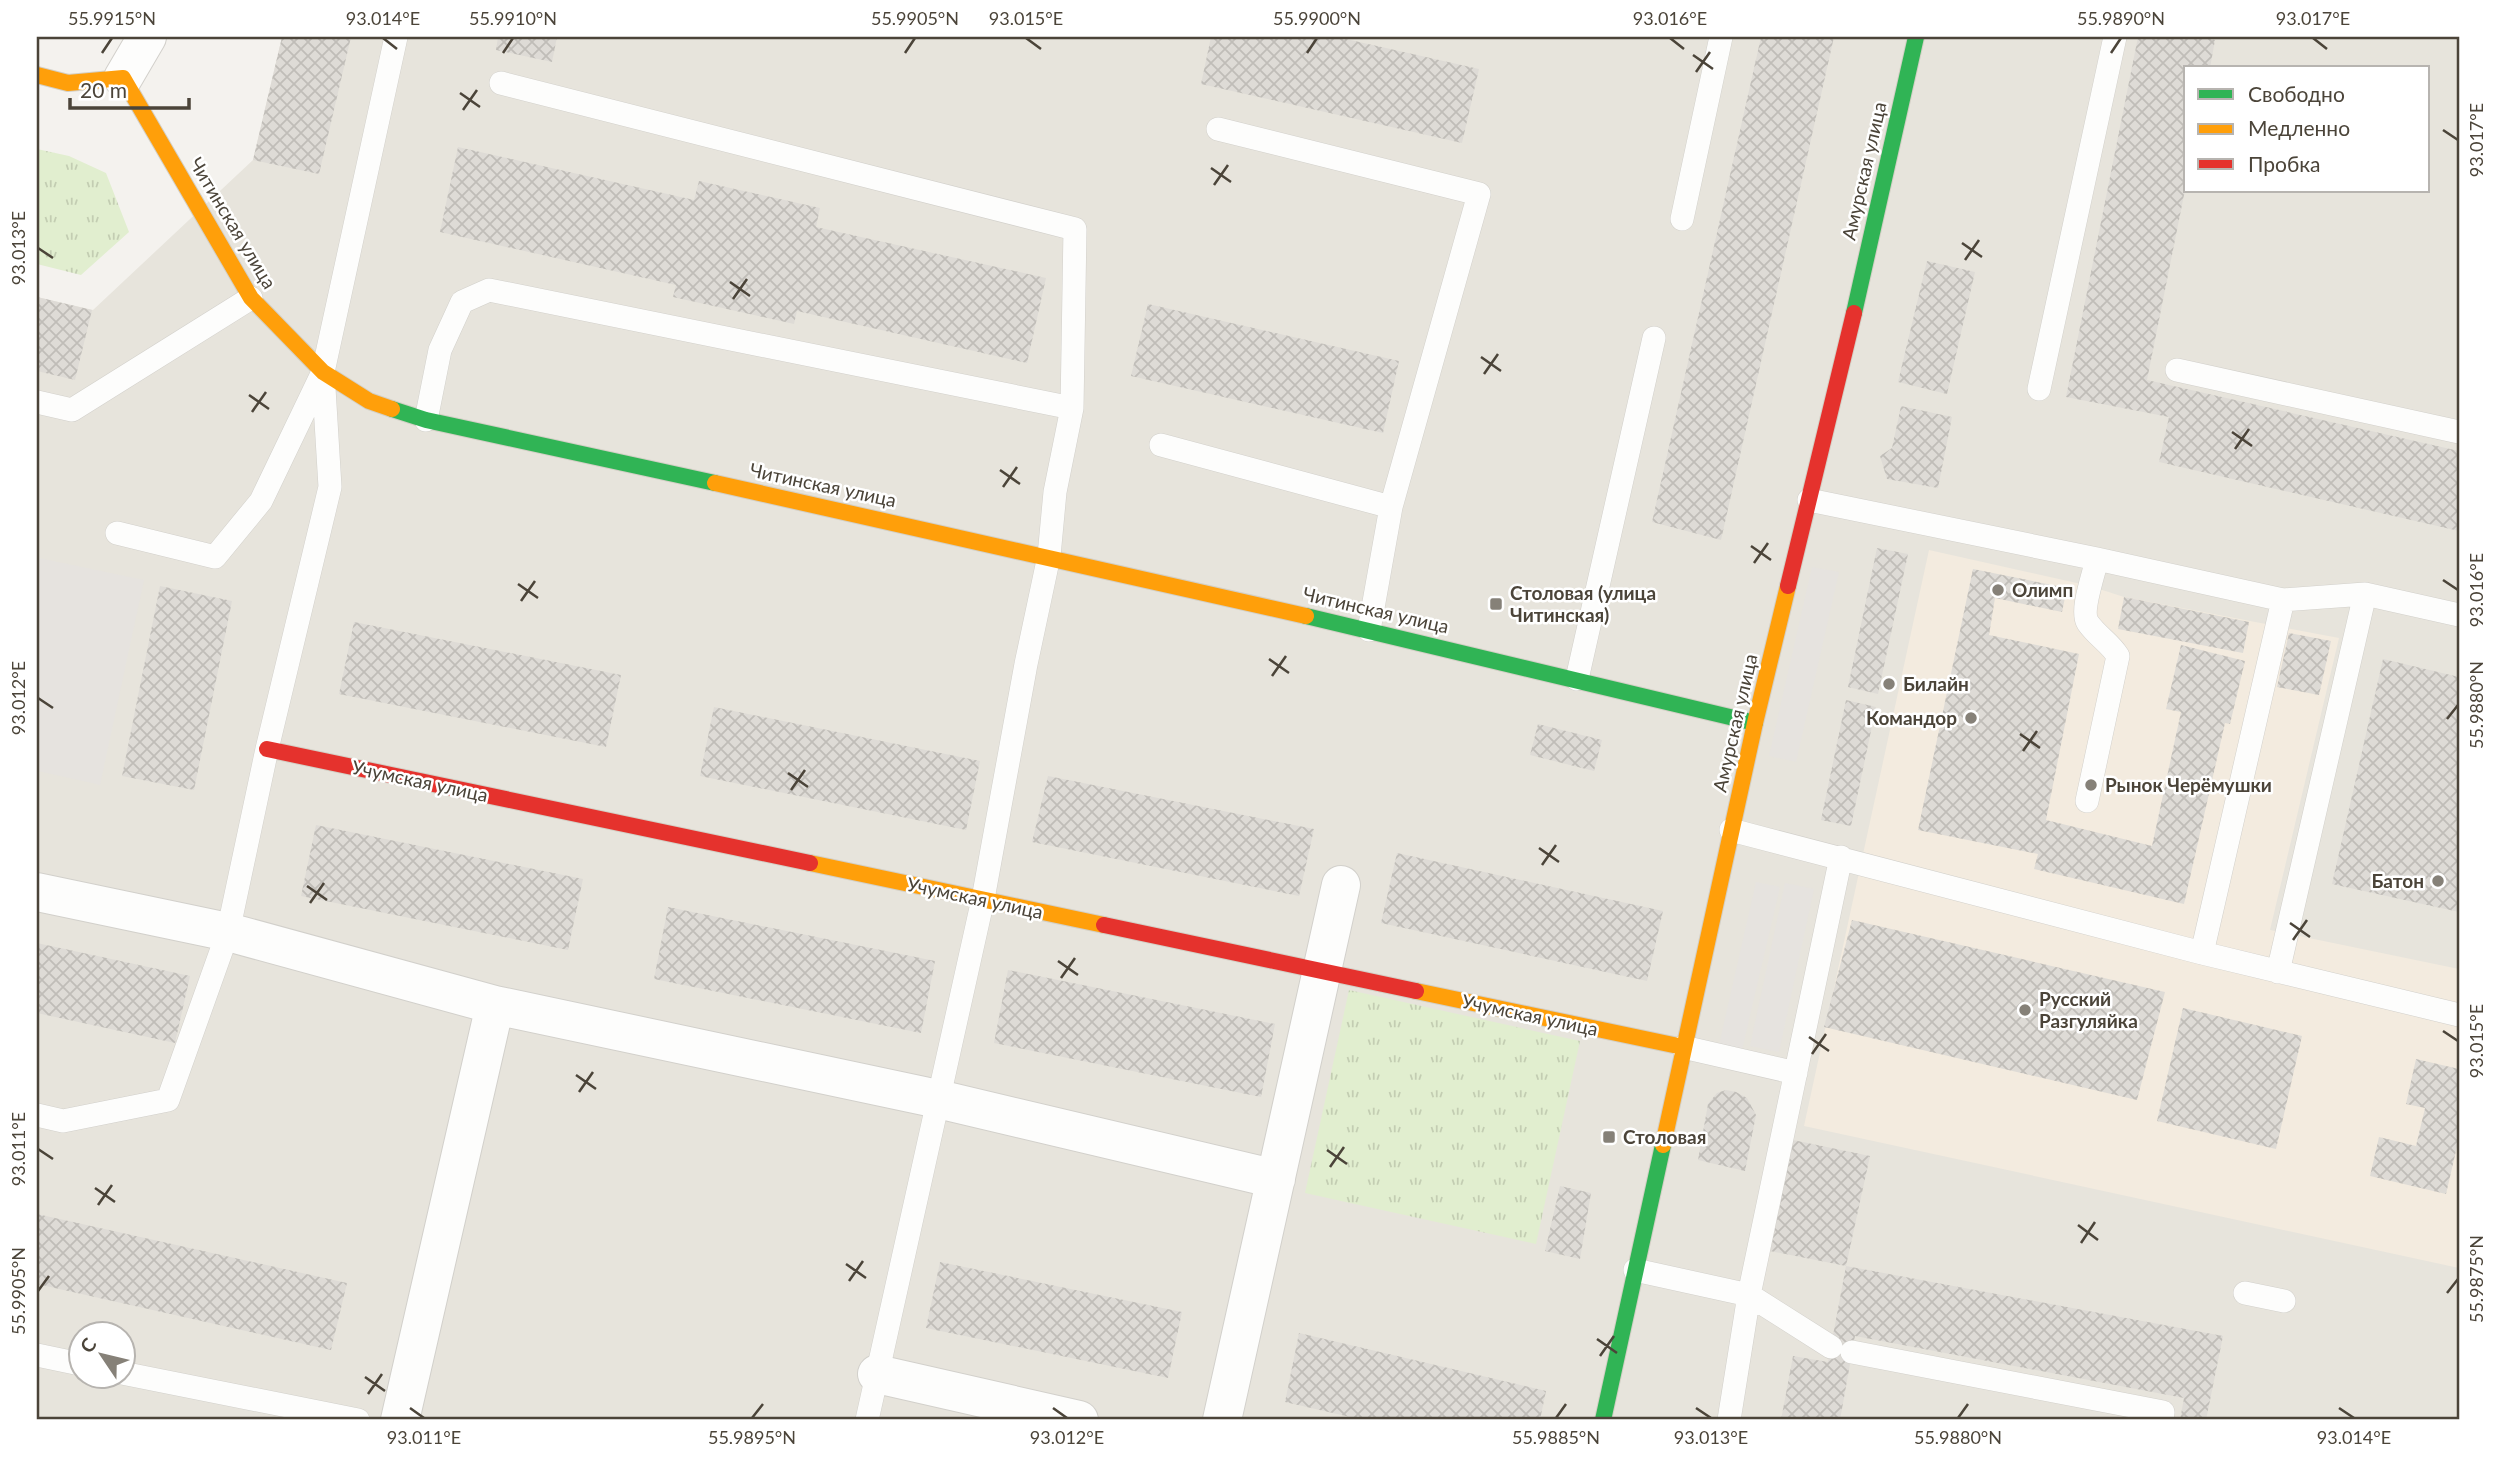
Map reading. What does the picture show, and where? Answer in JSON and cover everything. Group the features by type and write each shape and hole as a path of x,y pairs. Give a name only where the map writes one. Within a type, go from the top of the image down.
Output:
{"street":[{"path":"37,75 68,83 123,78 147,37"},
{"name":"Амурская улица","path":"1603,1420 1755,723 1916,37"},
{"name":"Читинская улица","path":"123,78 251,298 323,372 369,401 426,420 1049,556 1577,678 1755,723"},
{"name":"Учумская улица","path":"267,749 1683,1047"},
{"path":"1222,1420 1340,885"},
{"path":"37,892 228,932 495,1005 938,1099 1276,1179"},
{"path":"400,1420 495,1005"},
{"path":"877,1374 1079,1420"}],"lane":[{"path":"117,533 215,557 261,501 323,372 396,37"},
{"path":"1682,219 1721,37"},
{"path":"2039,389 2115,37"},
{"path":"501,83 1075,229 1072,408 1055,492 1049,556 1026,664 983,899 867,1420"},
{"path":"1218,129 1479,194 1391,507 1368,631"},
{"path":"426,420 440,350 462,302 489,290 1072,408"},
{"path":"37,402 72,410 251,298"},
{"path":"1577,678 1654,338"},
{"path":"2177,370 2459,432"},
{"path":"37,1115 63,1121 168,1100 228,932 267,749 330,487 323,372"},
{"path":"1161,445 1391,507"},
{"path":"1809,500 2283,600 2365,594 2459,615"},
{"path":"2087,801 2118,656 2113,647 2088,623 2084,613 2097,559"},
{"path":"2278,972 2365,594"},
{"path":"2202,953 2283,600"},
{"path":"1731,830 2202,953 2459,1015"},
{"path":"1729,1420 1749,1295 1841,857"},
{"path":"1683,1047 1796,1073"},
{"path":"1634,1270 1749,1295 1841,1350 2163,1412 2162,1420"},
{"path":"2245,1293 2284,1301"},
{"path":"37,1355 66,1361"},
{"path":"136,1376 358,1420"}],"shaded area":[{"path":"282,37 2459,37 2459,1420 37,1420 37,297 93,310 253,160"},
{"name":"Рынок Черёмушки","path":"1929,550 2090,586 2124,597 2339,638 2270,930 2459,969 2459,1268 1804,1126"},
{"path":"39,558 144,580 100,785 37,771"},
{"path":"1812,567 1839,572 1796,762 1769,756"},
{"path":"1756,882 1780,887 1742,1050 1719,1045"},
{"path":"1785,883 1814,889 1779,1052 1750,1046"}],"green space":[{"path":"37,149 69,156 106,173 129,232 81,275 37,264"},
{"path":"1349,990 1580,1041 1536,1244 1305,1193"}],"building":[{"path":"282,37 351,37 319,174 253,160"},
{"path":"498,37 557,37 552,62 496,50"},
{"path":"1211,37 1337,37 1479,69 1462,143 1201,84"},
{"path":"1761,37 1834,37 1721,540 1652,522"},
{"path":"2138,37 2201,37 2215,40 2210,66 2184,66 2185,192 2147,380 2459,451 2459,531 2159,462 2169,417 2066,397"},
{"path":"458,147 694,200 699,181 820,208 816,227 1046,278 1027,363 797,311 794,324 673,297 676,285 440,232"},
{"path":"1927,261 1975,272 1947,394 1898,382"},
{"path":"37,297 92,310 75,380 37,371"},
{"path":"1148,304 1399,361 1383,433 1131,376"},
{"path":"1901,406 1952,417 1938,488 1887,479 1880,456 1892,448"},
{"path":"1877,548 1908,554 1878,694 1848,687"},
{"path":"1973,569 2067,588 2062,612 1995,598 1989,635 2079,654 2046,820 2152,846 2181,712 2166,709 2181,645 2245,661 2230,724 2225,723 2184,904 2034,869 2038,854 1918,830"},
{"path":"160,586 232,601 194,790 122,776"},
{"path":"2124,597 2249,622 2243,653 2118,629"},
{"path":"354,622 621,675 606,747 339,694"},
{"path":"2289,633 2331,641 2319,695 2277,687"},
{"path":"2383,659 2459,677 2459,912 2332,884"},
{"path":"1846,700 1876,707 1851,826 1821,820"},
{"path":"714,707 980,761 966,830 700,776"},
{"path":"1538,724 1602,740 1594,771 1530,755"},
{"path":"1048,776 1314,829 1299,896 1032,842"},
{"path":"316,825 583,879 568,950 301,896"},
{"path":"1397,853 1663,911 1647,981 1381,923"},
{"path":"668,907 935,961 921,1033 654,979"},
{"path":"1852,920 2165,992 2137,1100 1824,1027"},
{"path":"37,943 190,976 175,1043 37,1013"},
{"path":"1008,970 1275,1024 1261,1097 994,1043"},
{"path":"2183,1008 2302,1036 2276,1149 2157,1121"},
{"path":"2416,1059 2459,1069 2459,1138 2446,1194 2370,1176 2379,1137 2416,1146 2425,1108 2406,1104"},
{"path":"1726,1090 1747,1098 1756,1115 1745,1171 1698,1160 1708,1104 1717,1093"},
{"path":"1793,1140 1870,1156 1846,1266 1770,1251"},
{"path":"1560,1186 1591,1193 1580,1259 1545,1251"},
{"path":"37,1214 347,1283 331,1350 37,1284"},
{"path":"940,1262 1182,1312 1168,1378 926,1328"},
{"path":"1846,1266 2223,1336 2206,1420 2180,1420 2184,1398 1855,1336 1840,1420 1781,1420 1793,1356 1828,1362"},
{"path":"1299,1333 1546,1391 1540,1420 1363,1420 1285,1402"}],"traffic: fast":[{"path":"1854,313 1916,37"},
{"path":"392,409 426,420 715,483"},
{"path":"1306,616 1755,723"},
{"path":"1603,1420 1663,1145"}],"traffic: slow":[{"path":"37,75 68,83 123,78 251,298 323,372 369,401 392,409"},
{"path":"715,483 1306,616"},
{"path":"1663,1145 1755,723 1788,586"},
{"path":"810,863 1104,925"},
{"path":"1416,991 1683,1047"}],"traffic: jam":[{"path":"1788,586 1854,313"},
{"path":"267,749 810,863"},
{"path":"1104,925 1416,991"}],"place":[{"name":"Олимп","path":"1998,590"},
{"name":"Столовая (улица Читинская)","path":"1496,604"},
{"name":"Билайн","path":"1889,684"},
{"name":"Командор","path":"1971,718"},
{"name":"Рынок Черёмушки","path":"2091,785"},
{"name":"Батон","path":"2438,881"},
{"name":"Русский Разгуляйка","path":"2025,1010"},
{"name":"Столовая","path":"1609,1137"}]}
